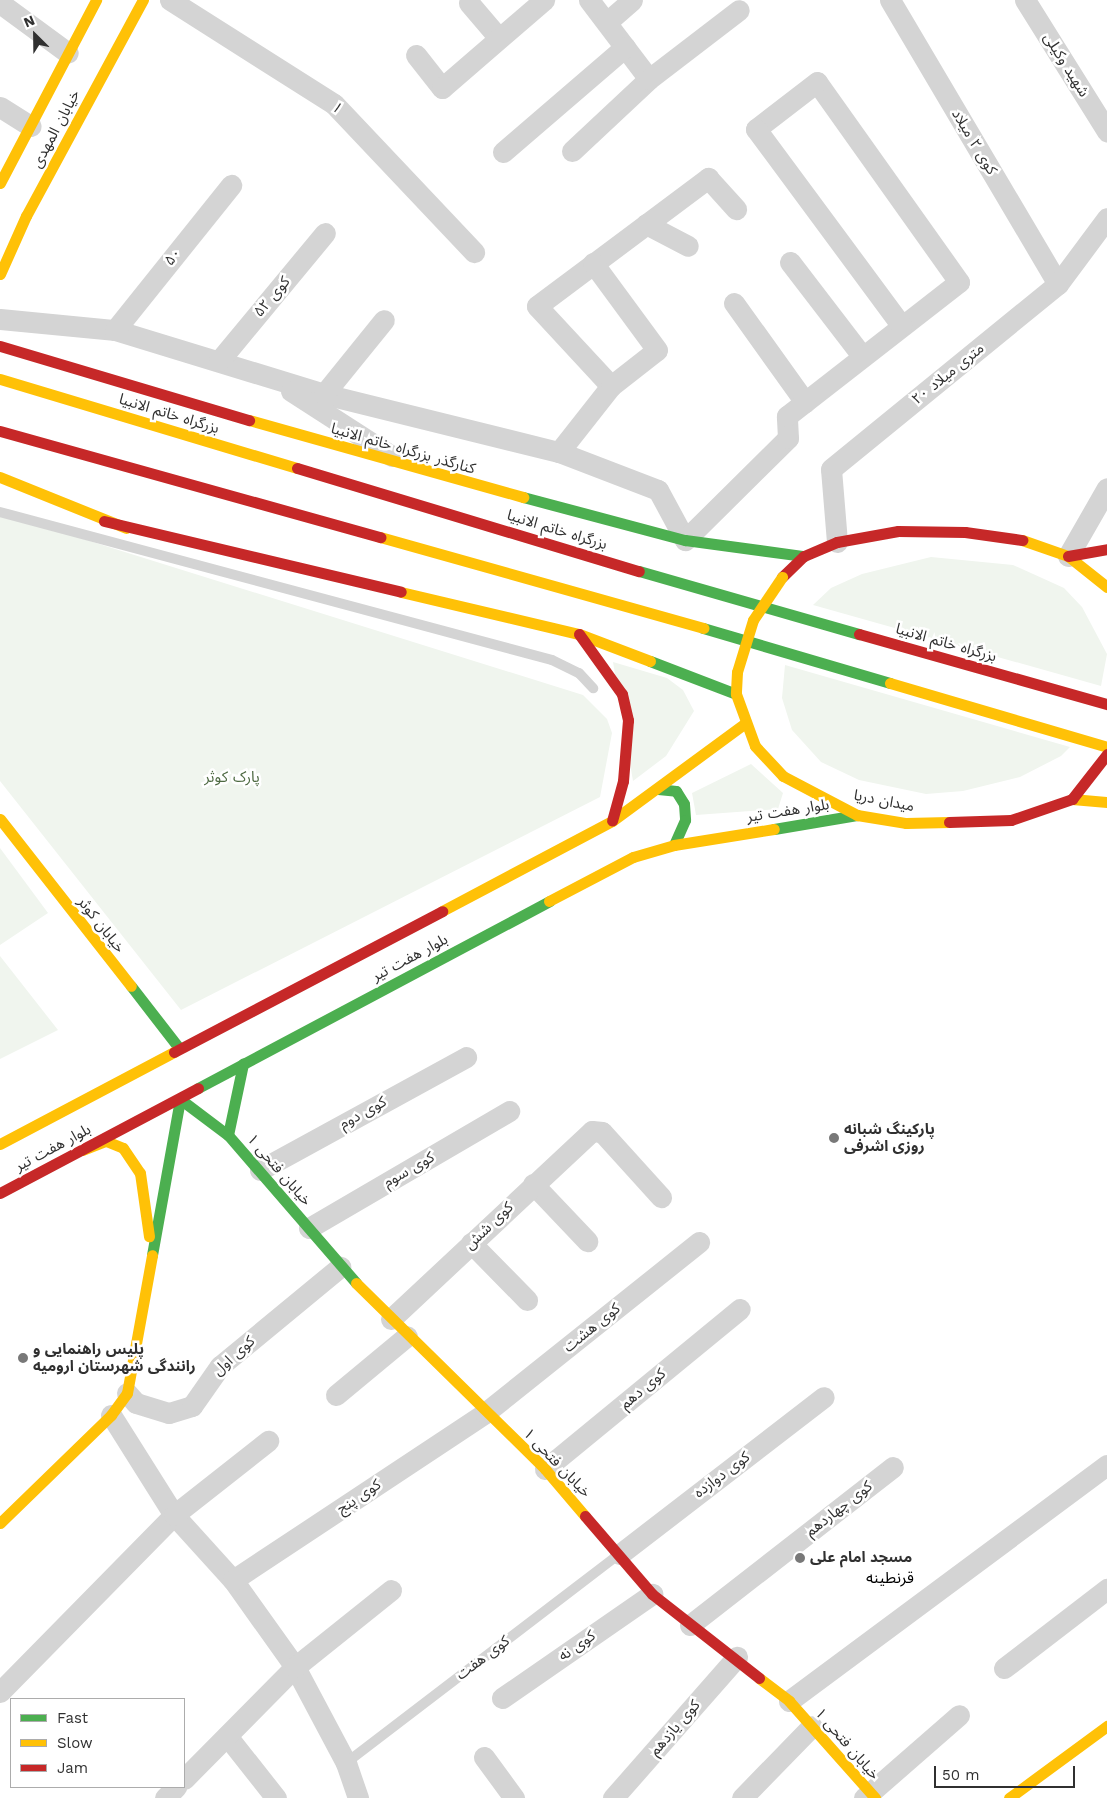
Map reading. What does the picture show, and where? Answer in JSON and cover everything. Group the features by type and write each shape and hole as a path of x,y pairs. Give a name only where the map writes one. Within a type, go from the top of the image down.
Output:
{"main road":[{"name":"خیابان المهدی","path":"0,183 34,128 68,53 96,0"},
{"name":"خیابان المهدی","path":"0,274 60,142 143,0"},
{"name":"کنارگذر بزرگراه خاتم الانبیا","path":"0,346 409,467 685,540 804,556"},
{"name":"بزرگراه خاتم الانبیا","path":"0,379 740,601 1107,704"},
{"path":"0,431 709,630 1107,747"},
{"path":"0,477 126,528"},
{"path":"0,489 126,528 579,634 736,694"},
{"path":"804,556 838,542 898,531 965,532 1026,540 1068,556 1107,587"},
{"path":"1068,556 1107,549"},
{"name":"میدان دریا","path":"804,556 782,577 753,620 737,672 736,694 744,724 755,746 782,776 857,815 906,823 1011,820 1089,801"},
{"path":"579,634 618,687 628,720 623,781 612,821"},
{"name":"بلوار هفت تیر","path":"0,1144 612,821 744,724"},
{"path":"1089,801 1107,754"},
{"path":"658,789 676,791 684,804 685,820 674,844"},
{"name":"بلوار هفت تیر","path":"0,1193 633,857 674,844 857,815"},
{"name":"خیابان کوثر","path":"0,819 179,1048"},
{"path":"228,1136 243,1064"},
{"path":"0,1523 111,1414 127,1393 180,1099"},
{"name":"خیابان فتحی ۱","path":"180,1099 228,1136 260,1170 340,1267 485,1413 545,1469 620,1554 652,1594 690,1625 737,1657 790,1701 870,1796"},
{"path":"78,1152 106,1141 123,1148 140,1173 152,1259"},
{"path":"1009,1798 1107,1726"}],"street":[{"name":"۱","path":"170,0 334,104 474,252"},
{"path":"416,55 442,88 498,37 544,0"},
{"path":"589,0 649,79"},
{"path":"607,22 632,0"},
{"name":"کوی ۲ میلاد","path":"890,0 1058,284"},
{"name":"شهید وکیلی","path":"1025,0 1107,131"},
{"path":"0,3 68,53"},
{"path":"469,3 498,37"},
{"path":"572,152 649,79 739,10"},
{"path":"503,152 626,47"},
{"path":"0,319 115,330 324,394 559,452 658,490 685,540 788,438 787,416 900,325 959,282 817,82 756,129 900,325"},
{"path":"0,107 34,128"},
{"path":"611,386 537,306 708,178 736,209"},
{"name":"۵۰","path":"115,330 231,185"},
{"name":"۲۰ متری میلاد","path":"838,542 831,469 1058,284 1107,218"},
{"path":"646,224 688,246"},
{"name":"کوی ۵۲","path":"219,361 325,233"},
{"path":"790,262 862,356"},
{"path":"559,452 611,386 657,350 593,264"},
{"path":"734,304 805,402"},
{"path":"324,394 384,320"},
{"path":"270,377 409,467"},
{"path":"1068,556 1107,488"},
{"path":"1089,801 1107,814"},
{"name":"کوی دوم","path":"260,1170 466,1056"},
{"name":"کوی سوم","path":"309,1228 509,1111"},
{"name":"کوی شش","path":"391,1319 532,1184 588,1134 602,1132 661,1197"},
{"path":"532,1184 587,1241"},
{"name":"کوی هشت","path":"485,1413 699,1242"},
{"path":"471,1243 527,1300"},
{"name":"کوی اول","path":"127,1393 136,1403 169,1413 192,1406 220,1366 340,1267"},
{"name":"کوی دهم","path":"545,1469 740,1309"},
{"path":"336,1395 407,1336"},
{"name":"کوی دوازده","path":"620,1554 824,1397"},
{"name":"کوی پنج","path":"233,1580 485,1413"},
{"path":"111,1414 174,1515 233,1580 294,1667 346,1762 358,1798"},
{"path":"0,1692 174,1515 268,1442"},
{"name":"کوی چهاردهم","path":"690,1625 894,1467"},
{"path":"790,1701 1104,1474"},
{"path":"1004,1668 1107,1589"},
{"path":"185,1778 294,1667 391,1590"},
{"name":"کوی نه","path":"502,1698 652,1594"},
{"name":"کوی یازدهم","path":"612,1798 737,1657"},
{"path":"870,1796 959,1715"},
{"path":"742,1798 812,1726"},
{"path":"227,1736 276,1798"},
{"path":"484,1757 505,1795"},
{"path":"165,1798 175,1788"}],"lane":[{"path":"0,512 552,660 579,673 594,688"},
{"name":"کوی هفت","path":"346,1762 620,1554"}],"green space":[{"name":"پارک کوثر","path":"0,513 583,695 607,719 612,733 600,797 181,1010 0,781"},
{"path":"931,557 1013,565 1064,588 1082,607 1107,654 1101,686 813,605 831,588 862,574"},
{"path":"613,662 667,678 683,690 694,711 666,756 633,781"},
{"path":"785,665 1070,747 1061,756 1020,777 963,791 926,794 859,780 821,762 792,730 782,698"},
{"path":"751,764 783,793 778,809 696,815 692,793"},
{"path":"0,848 48,913 0,945"},
{"path":"0,956 58,1030 0,1059"}],"traffic: fast":[{"path":"523,497 685,540 804,556"},
{"path":"639,571 859,634"},
{"path":"703,628 890,683"},
{"path":"650,661 736,694"},
{"path":"658,789 676,791 684,804 685,820 674,845"},
{"path":"774,829 857,815"},
{"path":"198,1088 549,901"},
{"path":"131,986 179,1048"},
{"path":"228,1135 243,1064"},
{"path":"152,1255 180,1099 228,1135 356,1283"}],"traffic: slow":[{"path":"0,183 96,0"},
{"path":"0,274 26,216 143,0"},
{"path":"0,379 297,468"},
{"path":"249,420 523,497"},
{"path":"0,477 126,528"},
{"path":"380,537 703,628"},
{"path":"1022,540 1068,556 1107,587"},
{"path":"737,672 753,620 782,577"},
{"path":"401,592 579,634 650,661"},
{"path":"737,672 736,694 755,746 783,776 857,815 906,823 949,822"},
{"path":"890,683 1107,747"},
{"path":"442,911 612,821 744,724"},
{"path":"1072,799 1107,802"},
{"path":"0,819 131,986"},
{"path":"549,901 633,857 674,845 774,829"},
{"path":"0,1144 174,1052"},
{"path":"82,1150 106,1141 123,1148 140,1173 149,1236"},
{"path":"0,1523 111,1415 127,1393 152,1255"},
{"path":"356,1283 545,1469 585,1516"},
{"path":"759,1678 789,1701 875,1798"},
{"path":"1009,1798 1107,1726"}],"traffic: jam":[{"path":"0,346 249,420"},
{"path":"0,431 380,537"},
{"path":"297,468 639,571"},
{"path":"104,521 401,592"},
{"path":"782,577 804,556 837,542 898,531 965,532 1022,540"},
{"path":"1068,556 1107,549"},
{"path":"579,634 622,694 628,720 623,781 612,821"},
{"path":"859,634 1107,704"},
{"path":"949,822 1011,820 1072,799 1107,754"},
{"path":"174,1052 442,911"},
{"path":"0,1193 198,1088"},
{"path":"585,1516 652,1594 759,1678"}],"place":[{"name":"پارکینگ شبانه روزی اشرفی","path":"834,1138"},
{"name":"پلیس راهنمایی و رانندگی شهرستان ارومیه","path":"23,1358"},
{"name":"مسجد امام علی","path":"800,1558"}],"district":[{"name":"قرنطینه","path":"890,1578"}]}
